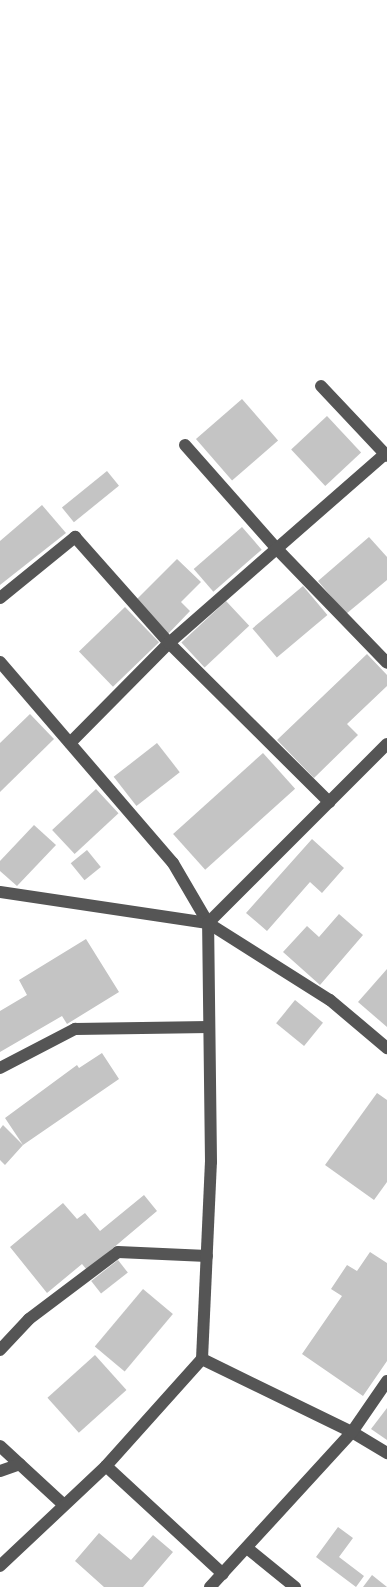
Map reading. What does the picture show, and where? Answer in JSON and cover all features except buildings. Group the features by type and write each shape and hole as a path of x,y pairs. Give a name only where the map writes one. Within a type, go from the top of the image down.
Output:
{"street":[{"path":"70,743 169,643 386,455 322,386"},
{"path":"185,445 277,549 387,663"},
{"path":"0,598 75,537 169,643 329,802"},
{"path":"0,662 173,863 208,922 211,1162 202,1359 106,1466 0,1566"},
{"path":"208,922 387,744"},
{"path":"0,892 208,922 330,1000 387,1048"},
{"path":"0,1068 75,1029 210,1027"},
{"path":"0,1350 29,1319 118,1252 207,1256"},
{"path":"202,1359 352,1432 387,1452"},
{"path":"210,1587 248,1548 352,1432 387,1381"},
{"path":"0,1446 64,1505"},
{"path":"0,1471 20,1464"},
{"path":"106,1466 223,1574"},
{"path":"248,1548 295,1587"}]}
